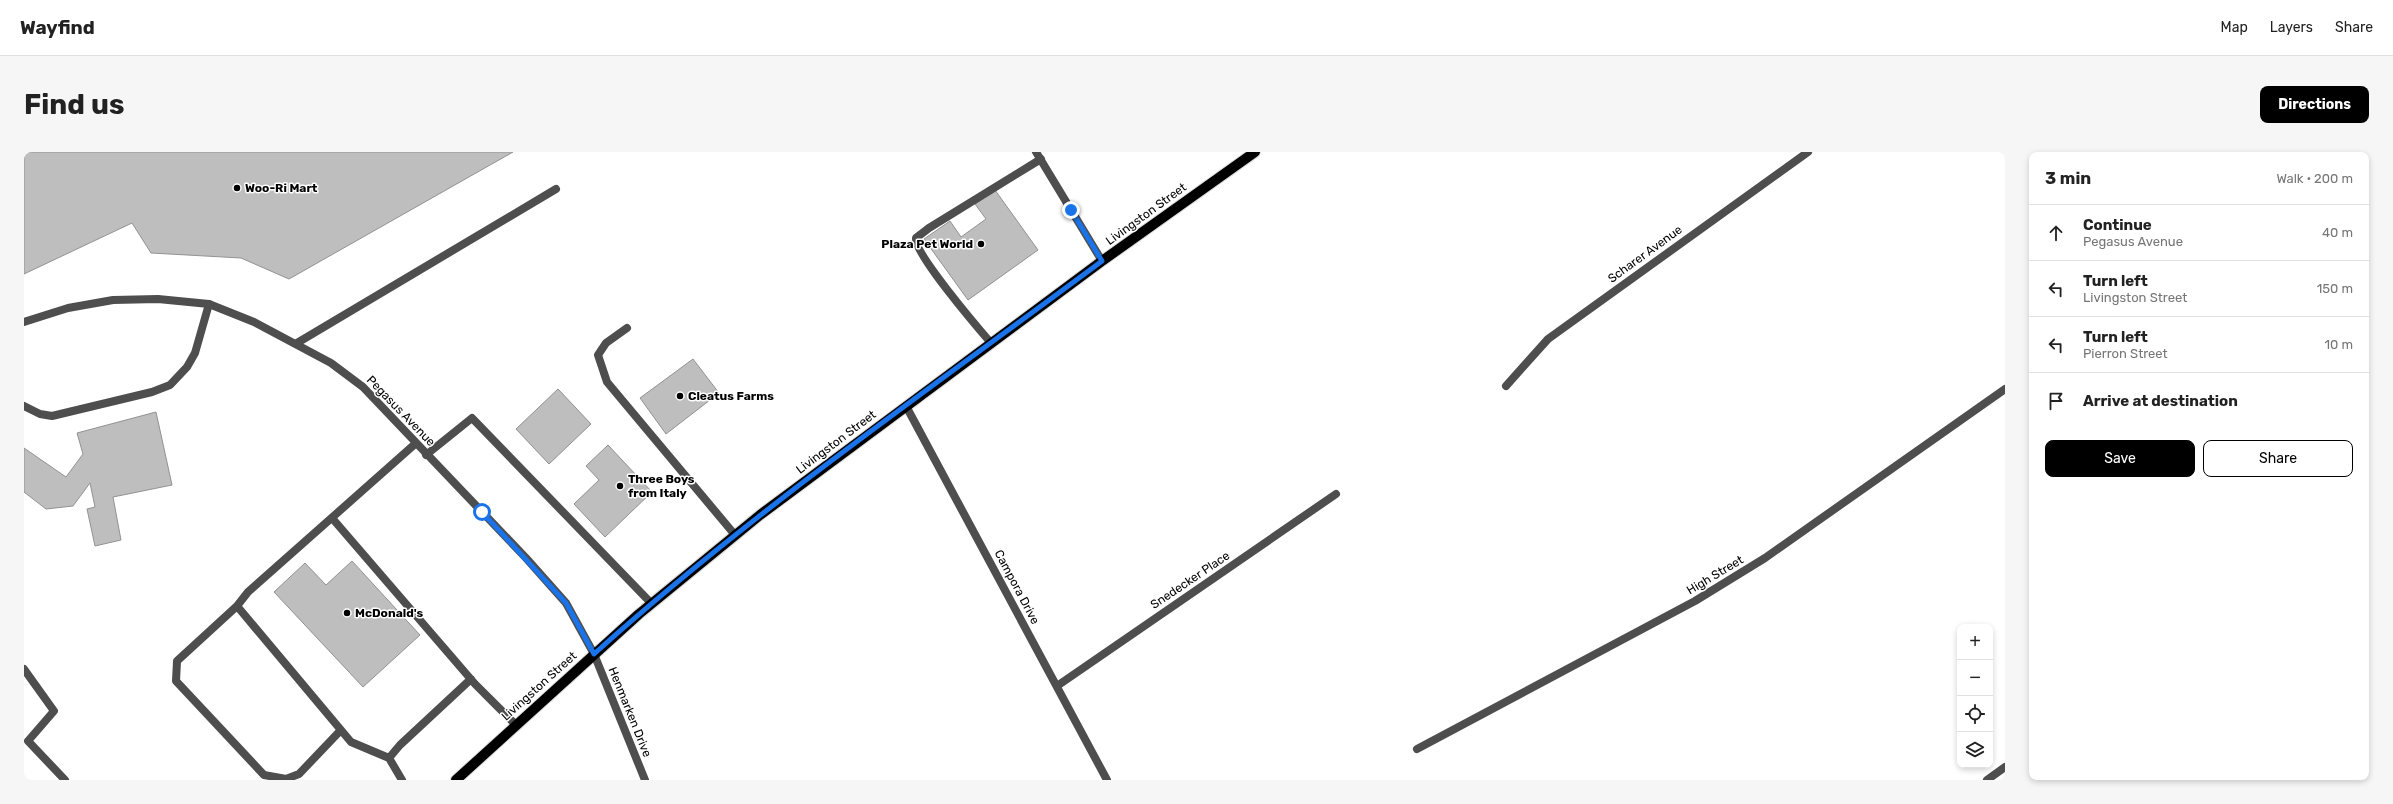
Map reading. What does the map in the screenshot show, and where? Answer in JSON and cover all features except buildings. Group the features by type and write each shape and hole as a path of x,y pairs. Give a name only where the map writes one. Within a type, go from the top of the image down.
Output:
{"main road":[{"name":"Livingston Street","path":"456,780 651,603 735,535 1102,261 1255,152"}],"street":[{"name":"Scharer Avenue","path":"1506,386 1548,339 1808,152"},
{"path":"991,343 916,246 916,238 929,228 1039,156 1102,261"},
{"path":"297,343 556,189"},
{"name":"Pegasus Avenue","path":"24,322 68,308 113,300 158,299 209,304 297,343 331,362 363,387 415,444 526,558 566,603 594,654"},
{"path":"25,408 52,416 152,392 170,385 187,367 195,352 209,304"},
{"path":"627,328 606,343 598,355 606,382 735,535"},
{"name":"High Street","path":"1417,750 1695,601 1765,558 2005,389"},
{"name":"Campora Drive","path":"906,406 1107,780"},
{"path":"426,455 472,418 651,603"},
{"path":"340,730 299,774 286,779 264,775 176,681 177,661 237,606 248,592 415,444"},
{"name":"Snedecker Place","path":"1057,686 1336,494"},
{"path":"332,518 471,679 516,725"},
{"path":"237,606 351,742 389,758 402,780"},
{"name":"Henmarken Drive","path":"594,654 645,780"},
{"path":"24,669 54,711 28,741 65,780"},
{"path":"389,758 400,745 471,679"},
{"path":"1987,780 2005,767"}],"place":[{"name":"Woo-Ri Mart","path":"237,188"},
{"name":"Plaza Pet World","path":"981,244"},
{"name":"Cleatus Farms","path":"680,396"},
{"name":"Three Boys from Italy","path":"620,486"},
{"name":"McDonald's","path":"347,613"}],"route":[{"path":"482,512 566,603 594,654 638,614 760,515 1102,261 1071,210"}]}
